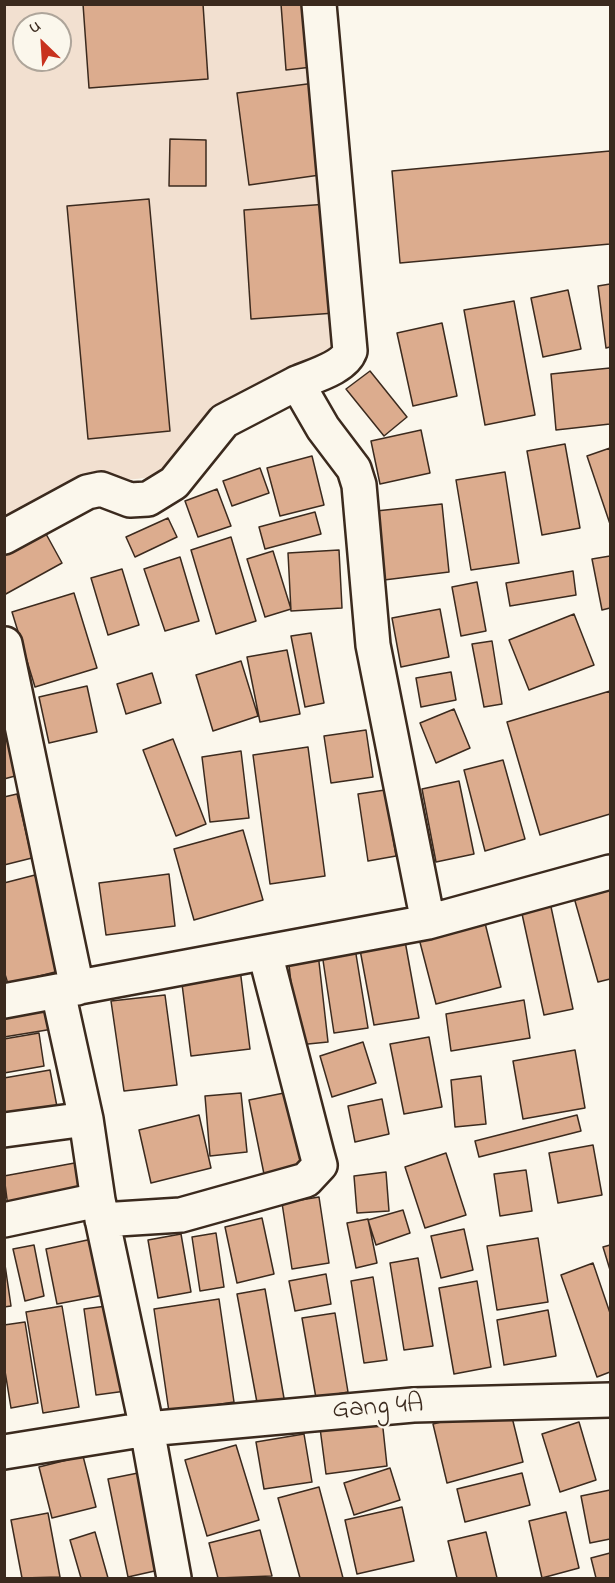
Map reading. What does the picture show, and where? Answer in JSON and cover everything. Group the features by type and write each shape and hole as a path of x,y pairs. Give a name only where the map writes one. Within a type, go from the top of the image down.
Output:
{"street":[{"path":"4,537 87,492 101,489 130,500 148,499 174,483 224,421 347,358 350,351 319,4"},
{"path":"297,383 323,428 354,469 359,485 373,645 428,922"},
{"path":"5,644 68,990 100,1210 147,1429 174,1578"},
{"path":"4,1001 428,922 610,872"},
{"path":"4,1220 100,1210 181,1215 306,1180 320,1165 265,954"},
{"path":"4,1131 86,1119"},
{"name":"Gang 4A","path":"4,1452 147,1429 413,1406 610,1400"}],"shaded area":[{"path":"5,5 311,5 339,354 175,475 86,484 5,530"}],"building":[{"path":"83,4 203,4 208,79 89,88"},
{"path":"281,4 307,4 312,67 286,70"},
{"path":"315,83 327,174 249,185 237,93"},
{"path":"170,139 206,140 206,186 169,186"},
{"path":"610,151 610,244 400,263 392,171"},
{"path":"149,199 170,431 88,439 67,206"},
{"path":"328,204 335,313 251,319 244,210"},
{"path":"610,284 610,347 606,348 598,286"},
{"path":"568,290 581,349 543,357 531,298"},
{"path":"514,301 535,415 485,425 464,310"},
{"path":"442,323 457,396 413,406 397,333"},
{"path":"610,368 610,424 556,430 551,374"},
{"path":"370,371 407,417 384,436 346,389"},
{"path":"421,430 430,473 380,484 371,441"},
{"path":"565,444 580,528 542,535 527,451"},
{"path":"610,448 610,524 587,456"},
{"path":"312,456 324,505 280,516 267,468"},
{"path":"260,468 269,493 232,506 223,481"},
{"path":"505,472 519,563 471,570 456,480"},
{"path":"217,489 231,526 198,537 185,501"},
{"path":"442,504 449,572 384,580 376,511"},
{"path":"315,512 321,534 265,549 259,527"},
{"path":"168,518 177,537 135,557 126,537"},
{"path":"40,523 62,563 4,595 4,544"},
{"path":"231,537 256,621 216,634 191,550"},
{"path":"339,550 342,608 291,611 288,553"},
{"path":"273,551 291,609 265,617 247,559"},
{"path":"610,556 610,608 602,610 592,559"},
{"path":"180,557 199,621 165,631 144,569"},
{"path":"122,569 139,625 108,635 91,578"},
{"path":"573,571 576,595 510,606 506,583"},
{"path":"477,582 486,631 461,636 452,587"},
{"path":"74,593 97,668 35,687 12,612"},
{"path":"440,609 449,657 401,667 392,618"},
{"path":"574,614 594,665 529,690 509,640"},
{"path":"311,633 324,703 305,707 291,636"},
{"path":"492,641 502,704 484,707 472,644"},
{"path":"287,650 300,714 260,722 247,657"},
{"path":"241,661 258,716 213,731 196,675"},
{"path":"451,672 456,700 421,707 416,678"},
{"path":"152,673 161,703 126,714 117,684"},
{"path":"87,686 97,732 49,743 39,697"},
{"path":"610,691 610,814 540,835 507,722"},
{"path":"454,709 470,748 436,763 420,723"},
{"path":"4,717 26,773 4,779"},
{"path":"366,730 373,777 331,783 324,736"},
{"path":"173,739 206,824 176,836 143,750"},
{"path":"308,747 325,876 270,884 253,755"},
{"path":"241,751 249,818 210,822 202,757"},
{"path":"503,760 525,839 485,851 464,770"},
{"path":"459,781 474,854 436,862 422,789"},
{"path":"385,790 396,856 368,861 358,794"},
{"path":"17,794 32,858 4,865 4,797"},
{"path":"243,830 263,900 194,920 174,849"},
{"path":"169,874 175,926 106,935 99,883"},
{"path":"35,875 59,971 8,984 4,971 4,883"},
{"path":"610,883 610,979 598,982 573,894"},
{"path":"548,893 573,1009 544,1015 519,900"},
{"path":"482,911 501,987 436,1004 416,927"},
{"path":"403,930 419,1018 374,1025 358,939"},
{"path":"354,942 368,1028 334,1033 321,947"},
{"path":"318,953 328,1042 298,1045 288,956"},
{"path":"240,969 250,1049 191,1056 181,976"},
{"path":"165,995 177,1085 124,1091 111,1001"},
{"path":"47,997 53,1029 4,1037 4,1004"},
{"path":"524,1000 530,1038 451,1051 446,1014"},
{"path":"39,1033 44,1066 4,1073 4,1039"},
{"path":"429,1037 442,1107 404,1114 390,1044"},
{"path":"363,1042 376,1083 332,1097 320,1056"},
{"path":"575,1050 585,1108 523,1119 513,1061"},
{"path":"50,1070 58,1112 4,1122 4,1078"},
{"path":"481,1076 486,1124 455,1127 451,1080"},
{"path":"289,1092 305,1165 264,1174 249,1100"},
{"path":"241,1093 247,1152 210,1156 205,1096"},
{"path":"382,1099 389,1134 355,1142 348,1106"},
{"path":"199,1115 211,1168 151,1183 139,1130"},
{"path":"577,1115 581,1131 479,1157 475,1141"},
{"path":"593,1145 602,1195 558,1203 549,1153"},
{"path":"446,1153 466,1215 425,1228 405,1167"},
{"path":"80,1162 85,1193 8,1207 4,1176"},
{"path":"526,1170 532,1211 500,1216 494,1174"},
{"path":"386,1172 389,1211 357,1213 354,1176"},
{"path":"319,1197 329,1263 292,1269 282,1203"},
{"path":"403,1210 410,1233 376,1245 368,1220"},
{"path":"262,1218 274,1274 237,1283 225,1227"},
{"path":"368,1219 377,1263 356,1268 347,1223"},
{"path":"464,1229 473,1270 441,1278 431,1236"},
{"path":"216,1233 224,1287 200,1291 192,1237"},
{"path":"181,1234 191,1292 158,1298 148,1240"},
{"path":"538,1238 548,1302 497,1310 487,1246"},
{"path":"92,1239 104,1295 57,1304 46,1249"},
{"path":"34,1245 44,1296 25,1301 13,1249"},
{"path":"610,1245 610,1270 603,1247"},
{"path":"4,1258 11,1306 4,1307"},
{"path":"418,1258 433,1346 404,1350 390,1263"},
{"path":"593,1263 610,1313 610,1372 597,1377 561,1275"},
{"path":"326,1274 331,1304 295,1311 289,1281"},
{"path":"373,1277 387,1360 364,1363 351,1281"},
{"path":"477,1281 491,1367 454,1374 439,1288"},
{"path":"265,1289 285,1404 258,1408 237,1294"},
{"path":"219,1299 234,1402 169,1412 154,1309"},
{"path":"114,1305 126,1391 96,1395 84,1309"},
{"path":"62,1306 79,1407 43,1413 26,1312"},
{"path":"548,1310 556,1356 504,1365 497,1320"},
{"path":"335,1313 348,1392 316,1398 302,1318"},
{"path":"25,1322 38,1403 11,1408 4,1365 4,1325"},
{"path":"509,1405 523,1462 447,1483 433,1424"},
{"path":"382,1419 387,1466 326,1474 320,1428"},
{"path":"579,1422 596,1480 560,1492 542,1434"},
{"path":"304,1434 312,1482 264,1489 256,1442"},
{"path":"236,1445 259,1520 207,1536 185,1460"},
{"path":"83,1456 96,1507 52,1518 39,1467"},
{"path":"390,1468 400,1500 354,1515 344,1483"},
{"path":"138,1473 159,1570 128,1577 108,1479"},
{"path":"522,1473 530,1505 465,1522 457,1489"},
{"path":"319,1487 343,1578 300,1578 278,1498"},
{"path":"610,1490 610,1539 590,1543 581,1496"},
{"path":"402,1507 414,1561 357,1574 345,1520"},
{"path":"566,1512 579,1568 542,1578 529,1521"},
{"path":"48,1513 60,1577 22,1578 11,1520"},
{"path":"260,1530 272,1576 218,1578 209,1543"},
{"path":"95,1532 108,1578 81,1578 70,1540"},
{"path":"486,1532 497,1578 457,1578 448,1541"},
{"path":"610,1553 610,1578 596,1578 591,1558"}]}
